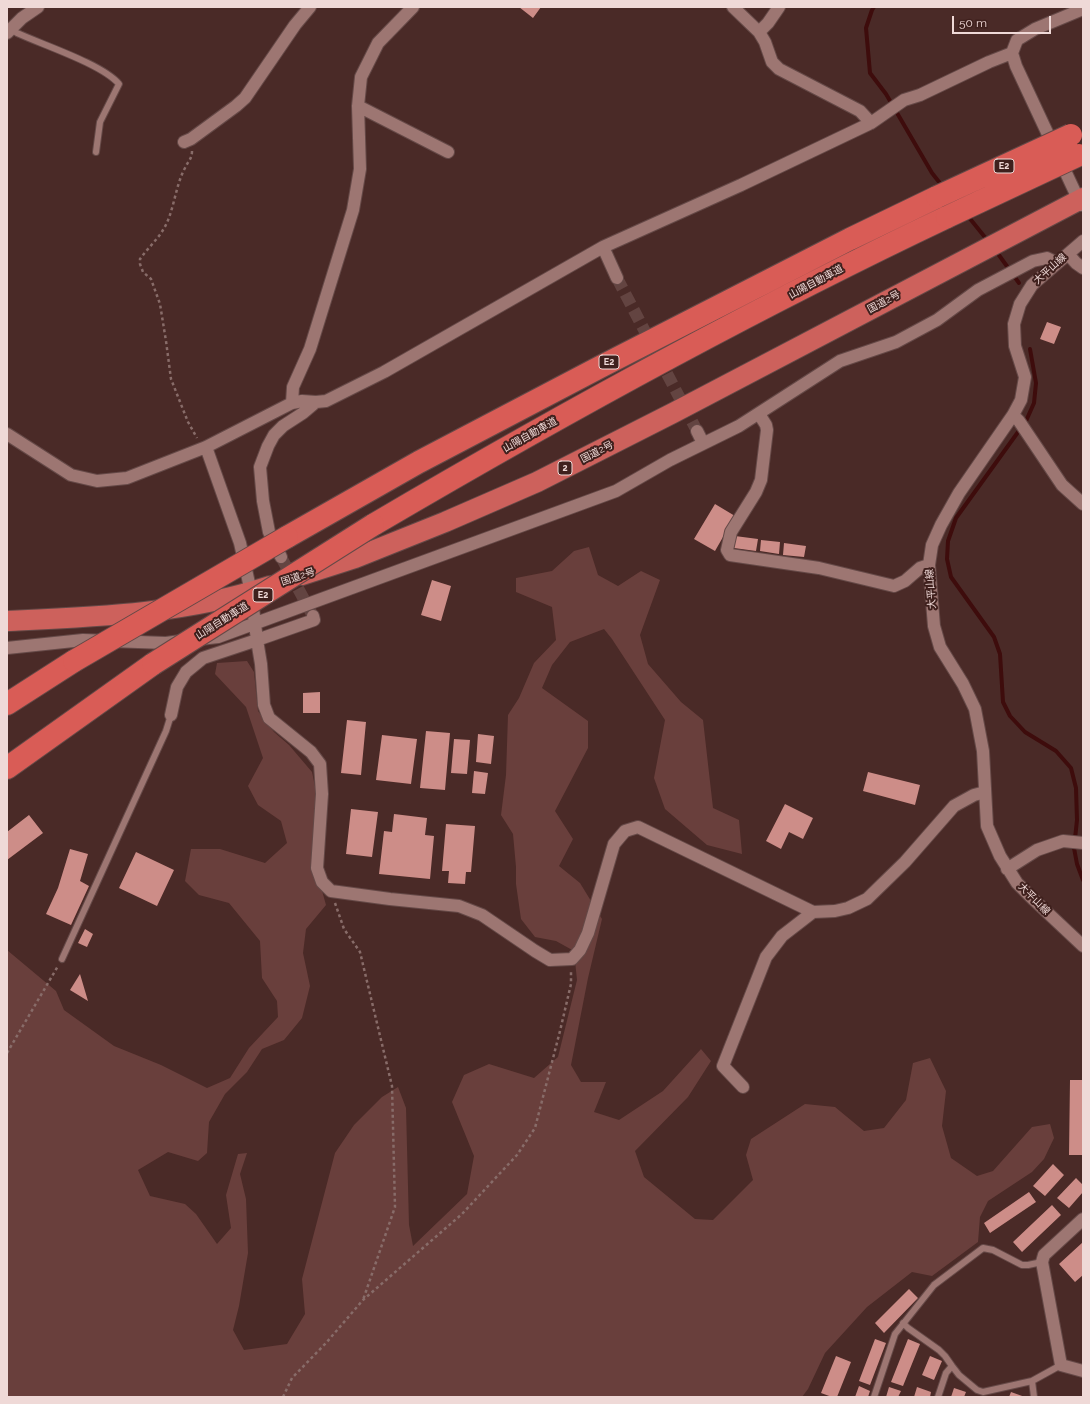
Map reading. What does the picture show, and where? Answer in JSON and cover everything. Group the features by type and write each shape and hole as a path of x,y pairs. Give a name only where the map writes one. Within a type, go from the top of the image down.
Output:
{"highway":[{"name":"E2","path":"7,704 74,661 284,547 419,462 595,369 850,238 1077,132"},
{"name":"山陽自動車道","path":"7,768 153,664 373,525 440,486 622,383 867,255 1081,154"},
{"name":"国道2号","path":"7,621 130,614 179,608 251,592 355,558 445,522 537,482 1082,202"}],"street":[{"path":"9,31 22,18 38,7"},
{"path":"188,141 245,98 295,25 310,7"},
{"path":"292,403 294,387 310,348 353,210 360,169 358,106 361,77 378,43 413,7"},
{"path":"733,7 760,32 772,62 780,69 860,111 871,123"},
{"path":"760,32 779,7"},
{"path":"1082,202 1016,66 1012,53 1018,40 1035,29 1083,9"},
{"path":"7,434 71,475 97,481 127,478 205,448 292,403 302,401 326,401 384,372 603,247 741,185 871,123 904,100 920,95 989,62 1012,53"},
{"path":"358,106 448,152"},
{"name":"大平山線","path":"1083,241 1032,285 1020,304 1014,324 1015,346 1025,377 1016,418 959,493 941,525 932,545 929,566 934,626 940,647 963,684 975,709 983,751 987,826 1007,869 1017,883 1083,946"},
{"path":"603,247 617,278"},
{"path":"1068,254 1083,268"},
{"path":"7,648 83,640 166,643 218,637 255,624 616,491 670,460 739,426 840,361 896,342 937,320 978,290 1034,261 1047,258 1057,263"},
{"path":"284,547 269,532 263,502 260,467 274,435 283,426 303,413 316,402"},
{"path":"759,414 766,425 767,430 761,480 756,492 731,532 727,550 730,555 819,568 894,586 905,581 920,568 929,566"},
{"path":"1016,418 1062,485 1081,498"},
{"path":"697,431 703,443"},
{"path":"205,448 240,543 251,592 261,664 264,705 269,718 311,752 320,764 322,794 317,868 322,882 331,891 458,906 482,914 550,960 572,959 580,950 588,933 614,844 625,831 638,828 813,912 835,911 848,908 867,899 905,862 954,806 974,795 985,792"},
{"path":"171,714 177,686 186,672 203,658 314,620 312,616"},
{"path":"1007,869 1037,850 1063,841 1078,842"},
{"path":"743,1087 723,1066 741,1019 766,957 782,936 813,912"},
{"path":"1083,1219 1044,1255 1042,1262 1061,1365 1083,1371"}],"lane":[{"path":"9,31 85,62 114,78 119,84 100,122 96,152"},
{"path":"62,959 166,731 171,714"},
{"path":"874,1397 895,1334 934,1285 983,1248 993,1250 1022,1265 1042,1262"},
{"path":"903,1323 945,1356 959,1375 977,1390 983,1392 1032,1381 1061,1365"},
{"path":"938,1397 946,1373 952,1366"},
{"path":"1032,1381 1034,1397"}],"path":[{"path":"188,141 192,147 192,158 185,167 178,185 168,220 164,230 140,259 140,264 143,272 151,279 160,304 171,379 188,422 205,448"},
{"path":"331,891 344,929 360,952 392,1086 395,1207 363,1300"},
{"path":"7,1053 62,959"},
{"path":"283,1397 292,1378 326,1343 363,1300 462,1214 517,1155 535,1128 570,984 572,959"}],"shaded area":[{"path":"589,547 598,575 618,586 641,571 660,580 640,635 648,664 681,702 703,720 713,808 739,820 742,854 707,845 665,809 654,778 665,720 604,629 570,642 552,665 542,688 588,721 588,748 555,811 573,839 559,866 580,883 602,919 588,978 571,1065 581,1082 606,1082 594,1112 619,1120 663,1091 701,1049 711,1061 688,1097 635,1151 644,1177 695,1219 713,1220 753,1180 746,1155 751,1139 805,1104 835,1107 864,1131 884,1128 906,1100 913,1063 930,1058 946,1091 942,1126 951,1158 977,1176 993,1171 1032,1127 1050,1124 1054,1138 1044,1159 1032,1172 988,1201 980,1217 978,1242 932,1276 912,1272 867,1307 825,1353 808,1389 802,1397 7,1397 7,950 56,991 64,1010 114,1046 161,1065 207,1088 230,1078 249,1048 278,1017 277,1001 262,978 260,941 229,903 199,895 185,881 191,849 220,849 265,863 287,843 281,821 258,805 248,786 263,758 246,707 215,674 217,663 247,661 254,672 258,711 274,732 289,745 312,772 316,791 321,887 326,905 306,929 303,953 310,986 302,1018 284,1040 262,1049 247,1072 225,1094 209,1122 207,1153 198,1161 168,1152 138,1170 150,1196 185,1204 196,1214 217,1244 231,1228 226,1195 238,1154 247,1153 240,1174 246,1199 248,1253 239,1306 233,1330 244,1350 287,1344 305,1314 302,1279 335,1153 354,1125 382,1097 398,1087 406,1108 409,1225 413,1246 467,1194 474,1156 452,1102 464,1075 489,1064 534,1078 558,1057 577,980 574,951 556,941 535,937 521,919 516,884 513,834 501,815 506,775 508,715 519,698 534,663 556,640 552,607 516,592 516,578 552,571 574,551"}],"building":[{"path":"519,7 541,7 533,18"},
{"path":"1047,322 1061,327 1054,344 1040,339"},
{"path":"715,504 735,516 715,551 694,539"},
{"path":"735,536 758,539 756,551 734,548"},
{"path":"761,540 780,542 779,554 760,551"},
{"path":"784,543 806,546 804,557 783,555"},
{"path":"432,580 451,586 441,621 421,615"},
{"path":"320,692 320,713 303,713 303,693"},
{"path":"347,720 366,722 361,775 341,773"},
{"path":"426,731 450,733 445,790 420,788"},
{"path":"478,734 494,736 491,764 476,762"},
{"path":"382,735 417,739 411,784 376,780"},
{"path":"454,739 470,740 467,774 451,773"},
{"path":"474,771 488,773 485,794 472,793"},
{"path":"868,772 920,785 915,805 863,791"},
{"path":"785,804 813,818 803,839 789,832 781,849 766,841"},
{"path":"351,809 378,812 372,857 346,854"},
{"path":"394,814 427,818 425,835 434,836 430,879 379,874 384,831 392,832"},
{"path":"29,815 43,833 7,860 7,832"},
{"path":"446,824 475,826 471,872 466,872 465,884 448,883 449,871 442,871"},
{"path":"70,849 88,854 80,881 89,886 71,925 46,914 58,888"},
{"path":"136,852 174,870 157,906 119,888"},
{"path":"85,929 93,934 87,947 78,943"},
{"path":"80,974 88,1001 70,990"},
{"path":"1070,1080 1083,1080 1083,1155 1069,1155"},
{"path":"1053,1164 1064,1175 1045,1196 1033,1186"},
{"path":"1076,1178 1083,1185 1083,1192 1069,1208 1057,1198"},
{"path":"1029,1192 1036,1202 990,1233 984,1223"},
{"path":"1052,1205 1061,1215 1022,1252 1013,1242"},
{"path":"1083,1242 1083,1275 1075,1282 1059,1264"},
{"path":"909,1289 918,1298 884,1333 875,1323"},
{"path":"875,1339 886,1343 870,1385 859,1381"},
{"path":"908,1339 920,1344 903,1386 891,1382"},
{"path":"836,1356 851,1362 837,1397 832,1397 821,1393"},
{"path":"930,1356 942,1361 934,1380 922,1375"},
{"path":"859,1386 870,1391 868,1397 855,1397"},
{"path":"889,1387 901,1391 898,1397 886,1397"},
{"path":"917,1387 931,1392 930,1397 914,1397"},
{"path":"954,1388 966,1392 964,1397 951,1397"},
{"path":"1011,1392 1025,1397 1009,1397"}],"waterway":[{"path":"874,7 866,28 870,73 886,94 932,173 943,187"},
{"path":"967,215 988,241"},
{"path":"996,251 1019,283"},
{"path":"1030,349 1036,383 1034,403 1026,421 956,518 948,541 947,559 951,577 994,637 1000,654 1003,702 1010,716 1025,732 1056,751 1071,768 1076,788 1077,820 1074,848 1077,864 1083,880"}],"tunnel":[{"path":"617,278 697,431"},
{"path":"281,557 313,616"}]}
